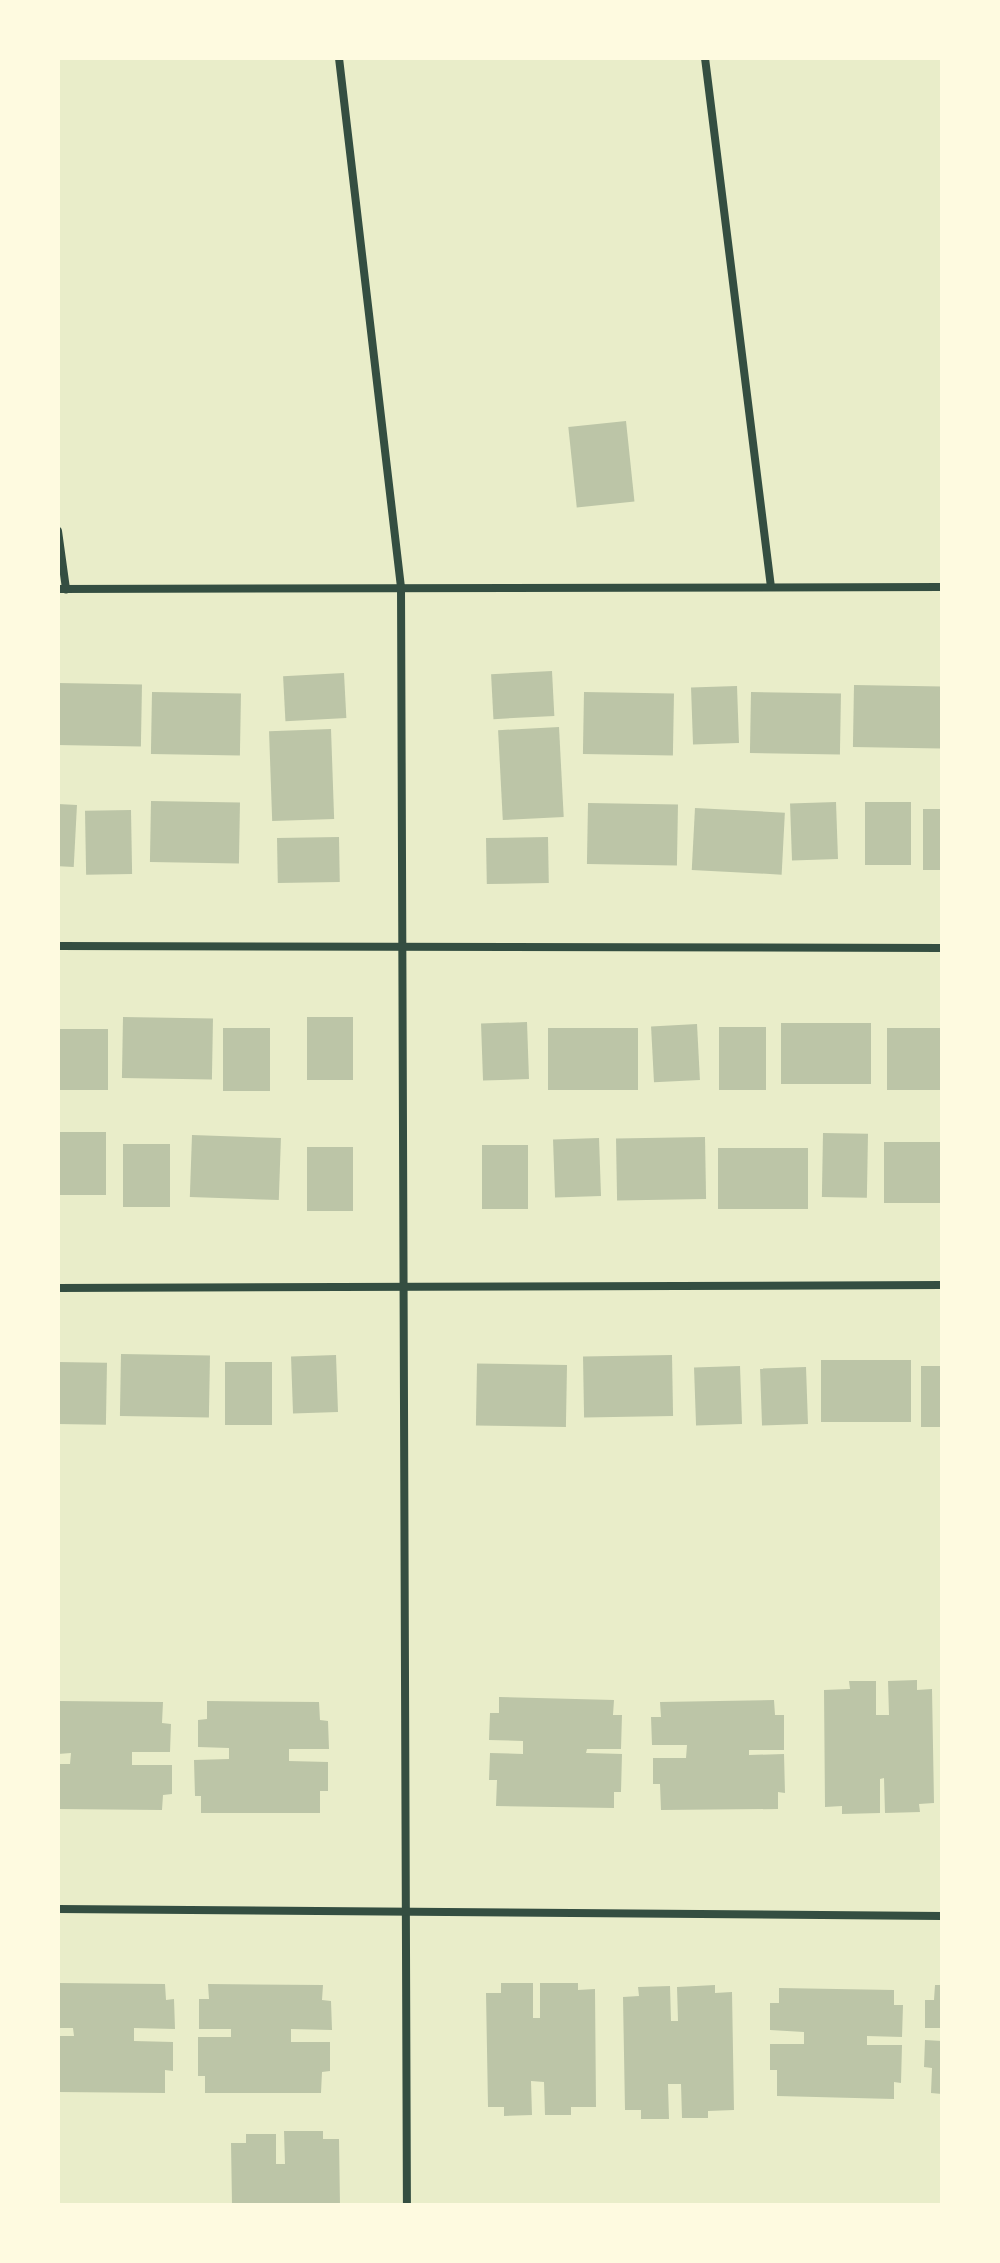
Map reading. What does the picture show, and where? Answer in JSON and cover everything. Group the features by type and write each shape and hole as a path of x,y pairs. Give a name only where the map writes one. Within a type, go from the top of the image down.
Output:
{"street":[{"path":"339,58 401,587 407,2205"},
{"path":"705,58 771,587"},
{"path":"58,531 62,589 942,587"},
{"path":"58,946 942,948"},
{"path":"58,1288 942,1285"},
{"path":"58,1909 942,1916"}],"building":[{"path":"626,421 634,502 577,508 568,427"},
{"path":"552,671 554,716 493,719 491,674"},
{"path":"344,673 346,718 285,721 283,676"},
{"path":"58,683 142,684 141,746 58,745"},
{"path":"854,685 942,687 941,749 853,747"},
{"path":"737,686 739,743 693,745 691,688"},
{"path":"152,692 241,694 240,756 151,754"},
{"path":"584,692 674,694 673,756 583,754"},
{"path":"751,692 841,694 840,755 750,753"},
{"path":"559,727 564,817 503,820 498,730"},
{"path":"331,729 334,819 272,821 269,731"},
{"path":"151,801 240,803 239,864 150,862"},
{"path":"836,802 838,859 792,861 790,804"},
{"path":"865,802 911,802 911,865 865,865"},
{"path":"588,803 678,805 677,866 587,864"},
{"path":"58,804 77,805 74,867 58,866"},
{"path":"695,808 785,813 782,875 692,870"},
{"path":"923,809 942,809 942,870 923,870"},
{"path":"131,810 132,874 86,875 85,811"},
{"path":"339,837 340,882 278,883 277,838"},
{"path":"548,837 549,883 487,884 486,838"},
{"path":"123,1017 213,1019 212,1080 122,1078"},
{"path":"307,1017 353,1017 353,1080 307,1080"},
{"path":"527,1022 529,1079 483,1081 481,1024"},
{"path":"781,1023 871,1023 871,1084 781,1084"},
{"path":"697,1024 700,1080 654,1082 651,1026"},
{"path":"719,1027 766,1027 766,1090 719,1090"},
{"path":"223,1028 270,1028 270,1091 223,1091"},
{"path":"548,1028 638,1028 638,1090 548,1090"},
{"path":"887,1028 942,1028 942,1090 887,1090"},
{"path":"58,1029 108,1029 108,1090 58,1090"},
{"path":"59,1132 106,1132 106,1195 59,1195"},
{"path":"823,1133 868,1134 867,1198 822,1197"},
{"path":"192,1135 281,1138 279,1200 190,1197"},
{"path":"705,1137 706,1199 617,1201 616,1139"},
{"path":"599,1138 601,1196 555,1198 553,1140"},
{"path":"884,1142 942,1142 942,1203 884,1203"},
{"path":"123,1144 170,1144 170,1207 123,1207"},
{"path":"482,1145 528,1145 528,1209 482,1209"},
{"path":"307,1147 353,1147 353,1211 307,1211"},
{"path":"718,1148 808,1148 808,1209 718,1209"},
{"path":"121,1354 210,1356 209,1418 120,1416"},
{"path":"336,1355 338,1412 293,1414 291,1357"},
{"path":"672,1355 673,1416 584,1418 583,1357"},
{"path":"821,1360 911,1360 911,1422 821,1422"},
{"path":"58,1362 107,1363 106,1425 58,1424"},
{"path":"225,1362 272,1362 272,1425 225,1425"},
{"path":"477,1363 567,1365 566,1427 476,1425"},
{"path":"740,1366 742,1424 696,1426 694,1368"},
{"path":"921,1366 942,1366 942,1427 921,1427"},
{"path":"806,1367 808,1424 762,1426 760,1369"},
{"path":"917,1680 917,1690 932,1689 934,1803 919,1804 920,1812 885,1813 884,1778 880,1779 880,1813 842,1814 842,1806 825,1807 824,1690 850,1689 849,1681 876,1681 876,1715 889,1715 888,1681"},
{"path":"499,1697 614,1700 613,1715 622,1715 621,1749 587,1749 586,1753 622,1754 621,1792 614,1792 614,1808 496,1806 497,1780 489,1780 490,1753 523,1754 523,1741 489,1740 490,1713 499,1713"},
{"path":"774,1700 775,1715 784,1715 784,1750 749,1750 749,1755 784,1754 785,1793 778,1792 778,1809 661,1810 660,1784 653,1784 653,1758 686,1758 687,1745 652,1745 651,1717 661,1717 660,1702"},
{"path":"58,1701 163,1702 162,1723 171,1724 170,1752 132,1752 132,1765 172,1765 172,1794 163,1795 162,1810 58,1809 58,1764 70,1764 71,1753 58,1754"},
{"path":"207,1701 319,1702 320,1720 328,1721 329,1749 289,1749 289,1761 328,1762 328,1791 320,1791 320,1813 201,1813 201,1796 195,1796 194,1760 229,1759 229,1748 198,1747 198,1720 207,1719"},
{"path":"58,1983 165,1984 166,2000 174,1999 175,2029 134,2028 134,2041 173,2042 173,2071 165,2070 165,2093 58,2092 58,2036 74,2036 73,2028 58,2028"},
{"path":"501,1983 533,1983 533,2018 540,2018 540,1983 578,1983 578,1990 595,1989 596,2107 571,2107 571,2115 545,2115 544,2082 531,2081 532,2115 504,2116 504,2107 488,2107 486,1993 501,1993"},
{"path":"208,1984 323,1985 322,2000 331,2001 332,2030 291,2029 291,2042 330,2042 330,2071 322,2072 321,2093 205,2093 205,2076 198,2076 198,2037 231,2037 231,2029 199,2029 199,1999 209,1999"},
{"path":"715,1985 715,1993 732,1992 734,2110 708,2111 708,2118 682,2118 681,2084 668,2084 669,2119 641,2119 641,2110 625,2110 623,1997 639,1996 638,1987 670,1986 671,2021 678,2021 677,1987"},
{"path":"935,1985 942,1985 942,2028 925,2028 925,2000 934,2000"},
{"path":"779,1988 894,1990 894,2005 903,2005 902,2037 867,2036 867,2045 902,2045 901,2083 894,2082 894,2099 777,2096 777,2070 770,2070 770,2044 804,2044 804,2032 770,2030 770,2003 779,2003"},
{"path":"925,2040 942,2041 942,2094 931,2093 932,2068 924,2067"},
{"path":"284,2131 323,2131 323,2139 339,2139 340,2205 232,2205 231,2143 246,2143 246,2134 276,2134 276,2164 285,2164"}]}
